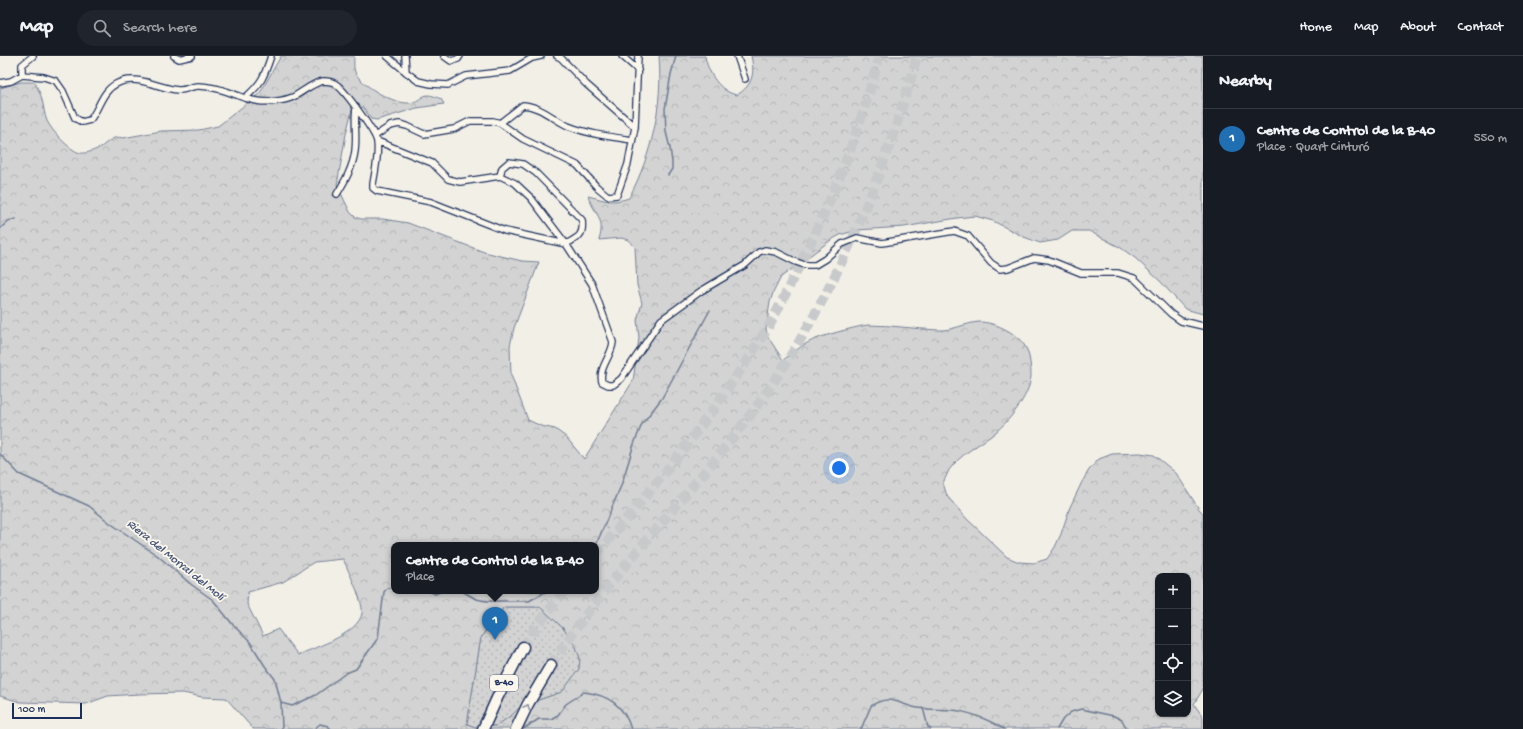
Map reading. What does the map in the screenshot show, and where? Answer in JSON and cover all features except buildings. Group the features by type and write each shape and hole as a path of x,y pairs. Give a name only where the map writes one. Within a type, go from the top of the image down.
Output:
{"highway":[{"name":"B-40","path":"485,724 508,675 524,647"},
{"name":"B-40","path":"516,729 538,686 551,665"}],"street":[{"path":"22,75 22,65 33,56"},
{"path":"174,56 179,59 192,56"},
{"path":"245,98 256,89 263,79 271,56"},
{"path":"387,56 418,81 431,84 448,85 466,76 510,71 532,58 541,56"},
{"path":"405,56 406,72"},
{"path":"444,56 452,61 458,59 460,56"},
{"path":"557,56 562,58 586,84 635,127"},
{"path":"622,56 638,70"},
{"path":"376,139 390,126 399,124 424,134 454,129 470,122 493,121 500,123 523,139 578,165 597,187 608,196 617,195 628,164 635,127 638,56"},
{"path":"737,56 745,78"},
{"path":"0,83 11,81 22,75 44,77 56,81 75,118 82,122 90,120 97,110 104,95 116,84 132,80 144,81 179,91 198,86 215,88 257,101 292,98 315,84 323,81 332,82 338,85 356,107 376,139 376,160 373,188 377,191 431,202 504,231 566,244 578,237 583,229 582,220 536,173 523,164 510,162 502,168 500,176"},
{"path":"500,123 523,105 531,106 568,126 600,135 632,140"},
{"path":"336,194 346,181 355,151 354,120 356,107"},
{"path":"376,139 432,163 448,179 460,182 500,176 515,183 531,198 566,244 592,284 613,342 612,350 601,372 602,382 608,386 613,385 621,379 661,320 701,291 745,265 759,252 765,250 776,252 796,262 805,265 815,265 825,259 842,244 857,238 882,243 954,231 968,236 991,263 1000,269 1008,268 1034,258 1049,260 1081,272 1118,273 1134,278 1171,314 1181,321 1203,326"}],"green space":[{"path":"281,56 354,56 354,70 360,79 372,89 388,98 403,103 414,102 426,95 441,99 444,104 417,108 377,120 371,119 363,107 352,110 337,185 350,212 355,217 361,219 383,219 408,223 484,252 522,261 539,262 514,328 510,346 511,375 528,420 541,426 555,429 566,437 584,459 633,381 639,338 637,320 642,303 637,285 635,247 629,240 621,238 599,240 601,233 600,221 588,196 613,201 629,198 644,164 654,129 659,93 659,56 705,56 712,75 720,86 737,95 750,83 752,78 753,68 751,56 1203,56 1203,314 1185,309 1161,282 1135,258 1121,248 1089,231 1072,231 1058,240 1040,243 1024,237 993,221 975,216 904,227 857,230 840,235 781,277 770,302 766,329 768,337 783,360 803,346 820,337 868,325 943,330 979,322 993,324 1007,330 1019,339 1024,344 1030,359 1031,376 1027,392 1017,409 997,431 963,455 953,465 943,483 947,496 966,518 1007,557 1019,562 1034,563 1047,559 1061,534 1070,507 1082,482 1089,470 1099,459 1112,454 1140,453 1154,455 1176,473 1203,513 1203,689 1194,704 1203,717 1203,729 253,729 226,698 202,697 183,693 139,694 108,696 86,704 20,702 0,696 0,88 21,82 35,82 43,102 49,125 66,144 80,153 88,152 101,147 117,137 123,138 161,131 199,130 218,126 260,93","holes":["343,559 354,584 362,608 361,617 356,624 338,638 298,655 278,629 263,636 247,604 248,592 283,582 314,562","504,607 540,607 563,628 576,647 580,658 579,669 562,692 521,706 512,715 496,726 475,727 467,724 481,637"]},
{"path":"504,607 540,607 563,628 576,647 580,658 579,669 562,692 521,706 512,715 496,726 475,727 467,724 481,637"}],"waterway":[{"path":"668,175 672,169 672,162 666,132 665,109 671,74 676,56"},
{"path":"0,229 8,221 16,219"},
{"path":"597,542 621,486 642,424 662,398 710,310"},
{"name":"Riera del Morral del Molí","path":"0,454 19,474 89,506 110,523 158,556 192,585 213,600 234,626 250,642 275,679 281,703 282,729"},
{"path":"281,703 292,706 316,695 346,673 356,669 378,638 384,592 387,588 391,587"},
{"path":"467,594 476,599 486,601 529,601 542,594"},
{"path":"523,729 539,719 551,719 558,715 566,704 584,692 593,693 614,703 624,714 631,729"},
{"path":"861,729 871,706 884,700 894,701 911,707 966,712 985,719 1004,729"},
{"path":"923,708 928,727 931,729"},
{"path":"1057,729 1063,719 1071,712 1081,709 1114,716 1122,720 1127,729"},
{"name":"Riera del Morral del Molí","path":"314,729 320,724 328,726 331,729"}],"tunnel":[{"path":"599,551 640,503 703,423 742,368 769,325 832,196 863,113 879,56"},
{"path":"551,665 574,632 623,568 751,414 805,331 829,287 870,197 903,104 917,56"},
{"path":"523,647 562,594"}],"place":[{"name":"Centre de Control de la B-40","path":"495,640"}]}
